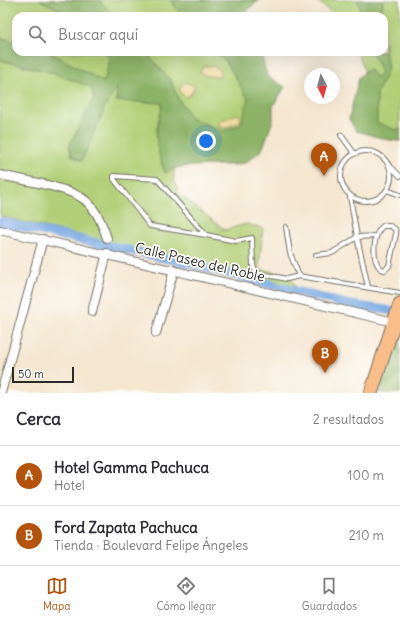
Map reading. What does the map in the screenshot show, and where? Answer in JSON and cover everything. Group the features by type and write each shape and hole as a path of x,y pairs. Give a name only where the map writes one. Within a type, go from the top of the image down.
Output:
{"highway":[{"path":"375,389 398,315"}],"street":[{"path":"0,175 70,192 85,200 96,212 107,238"},
{"name":"Calle Paseo del Roble","path":"0,230 43,238 174,270 398,315"},
{"path":"1,393 3,374 43,238"},
{"path":"92,312 107,253"},
{"path":"156,333 174,270"}],"lane":[{"path":"341,134 354,153"},
{"path":"388,164 392,175 387,190 381,196 370,201 357,200 350,196 343,186 340,174 345,162 354,153 370,151 378,154 388,164 400,176"},
{"path":"206,235 157,179 114,176 114,179 150,226 236,241 252,238 253,266 257,272 287,279 299,276 400,293"},
{"path":"387,190 400,195"},
{"path":"350,196 368,287"},
{"path":"383,226 390,226 395,229 396,234 389,266 385,270 381,269 375,262 376,236 383,226"},
{"path":"286,227 290,253 299,276"},
{"path":"316,255 332,253 357,237 376,236"}],"green space":[{"path":"0,0 257,0 240,12 12,12 12,56 249,56 260,64 247,148 239,165 174,165 174,179 179,194 225,230 246,224 263,228 259,269 289,275 296,288 0,216"},
{"path":"40,0 99,0 110,12 63,12"},
{"path":"171,0 260,0 244,12 179,12"},
{"path":"316,0 400,0 400,137 358,117 364,69 359,56 388,56 388,12 331,12"},
{"path":"357,0 383,0 382,12 362,12"},
{"path":"0,37 12,41 12,56 56,56 104,82 110,59 108,56 149,56 171,81 178,98 191,118 223,131 241,125 248,99 225,60 220,56 262,56 267,76 285,87 273,106 273,120 262,150 245,163 179,167 165,173 156,139 162,103 116,101 117,87 104,109 82,161 72,156 69,146 94,98 91,87 53,73 0,60"},
{"path":"374,56 386,56 388,69 377,94 377,123 396,130 400,129 400,141 383,139 356,131 349,119 359,77 369,69 376,78 381,72"},
{"path":"400,325 400,393 379,393"}],"sand":[{"path":"204,66 214,66 220,71 220,76 207,76 200,72"},
{"path":"185,82 195,86 192,93 187,97 180,93 180,87"},
{"path":"237,114 241,117 239,123 223,128 218,126 220,121"}],"waterway":[{"path":"0,222 183,262 350,305 387,310 400,314"}],"place":[{"name":"Hotel Gamma Pachuca","path":"324,176"},
{"name":"Ford Zapata Pachuca","path":"325,373"}]}
